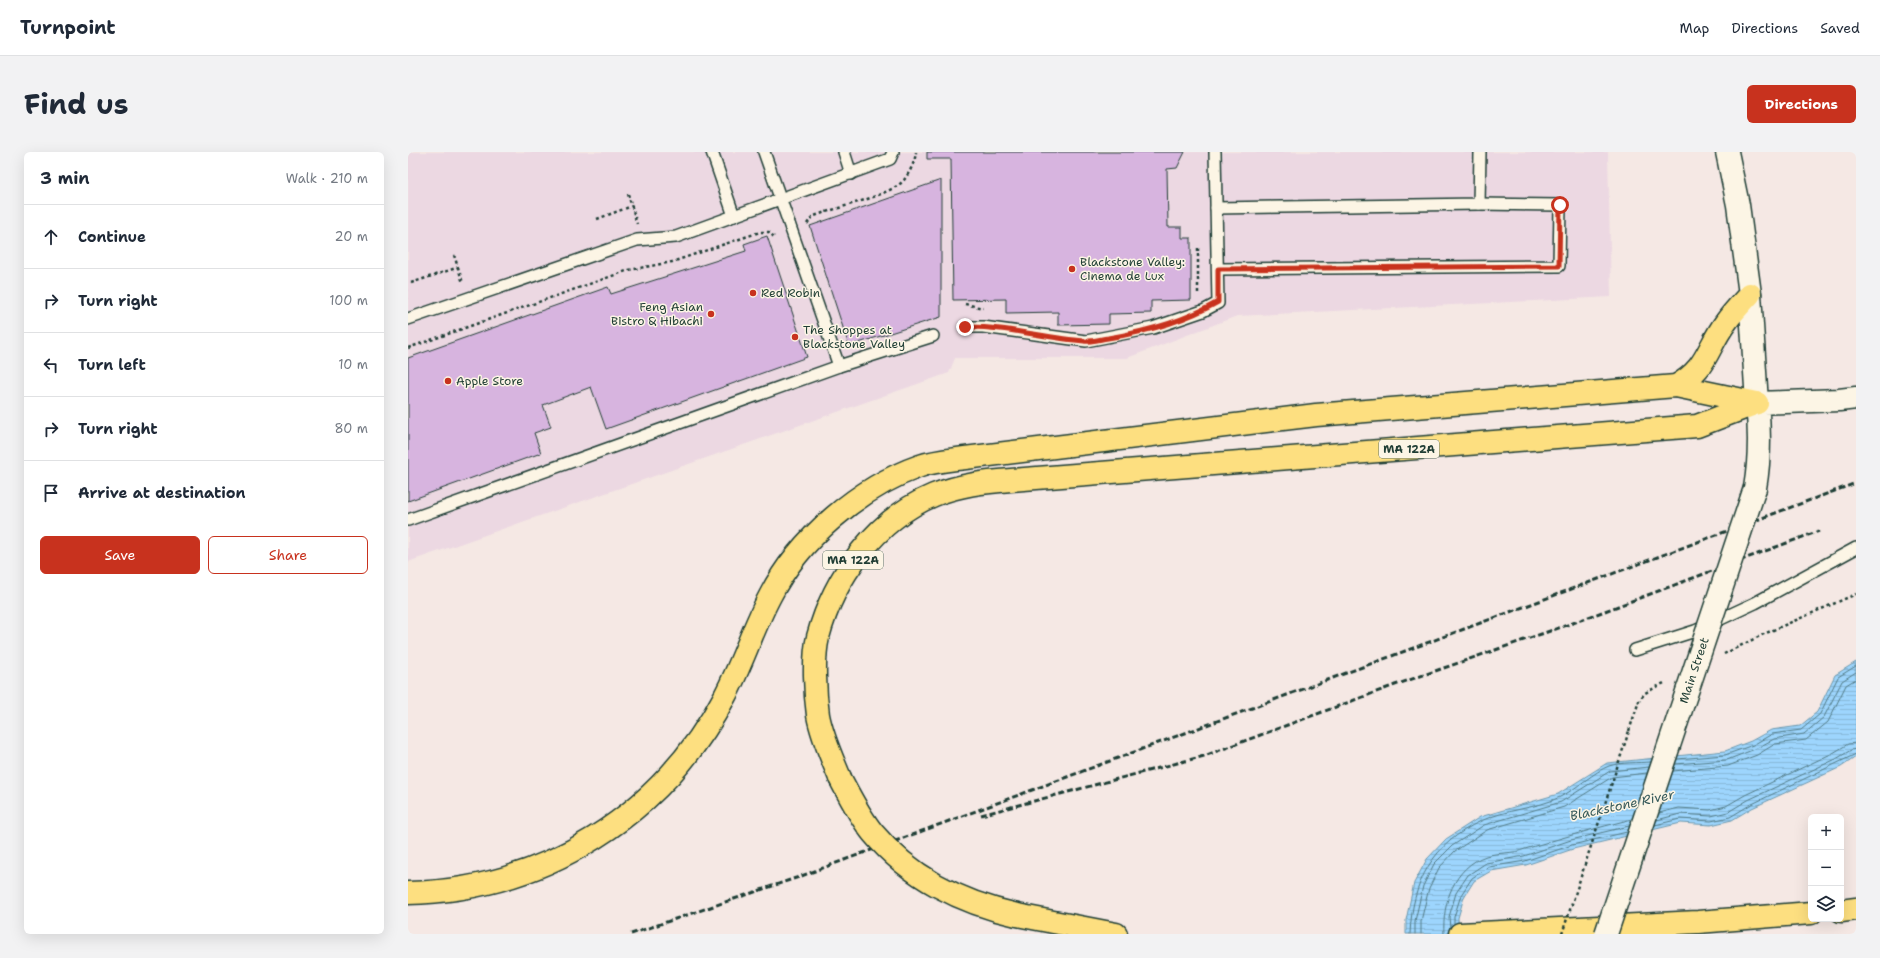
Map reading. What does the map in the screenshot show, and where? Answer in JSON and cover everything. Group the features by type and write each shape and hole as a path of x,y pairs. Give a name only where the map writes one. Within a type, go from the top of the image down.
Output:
{"highway":[{"path":"1676,386 1690,378 1703,365 1726,322 1750,294"},
{"path":"408,893 430,893 477,885 522,874 555,861 593,840 629,814 663,783 698,741 725,696 770,596 798,551 841,512 884,481 922,465 965,458 1316,416 1676,386 1757,403"},
{"name":"MA 122A","path":"1116,934 991,909 962,898 929,881 898,859 873,833 857,810 840,778 827,746 818,716 815,680 818,637 833,597 852,562 874,537 903,512 933,496 971,484 1697,426 1757,403"},
{"path":"1844,910 1856,909"},
{"path":"1460,934 1698,922 1808,913"}],"main road":[{"name":"Main Street","path":"1606,934 1755,488 1759,463 1760,442 1750,294 1738,205 1727,152"},
{"path":"1757,403 1856,398"}],"lane":[{"path":"712,152 734,216"},
{"path":"764,152 839,366"},
{"path":"844,152 851,174"},
{"path":"408,319 637,240 676,237 890,159 892,152"},
{"path":"965,327 984,327 1086,341 1153,328 1203,311 1218,302 1215,152"},
{"path":"1479,204 1480,152"},
{"path":"1216,208 1479,204 1560,205 1559,266 1218,269"},
{"path":"408,520 839,366 933,336"},
{"path":"1635,650 1695,631 1755,603 1856,548"}],"path":[{"path":"808,230 807,225 812,216 888,191 904,181 915,161 916,152"},
{"path":"628,194 638,228"},
{"path":"597,219 632,206"},
{"path":"408,348 629,270 672,262 760,232 769,232 778,242"},
{"path":"1198,243 1198,299"},
{"path":"454,255 465,289"},
{"path":"412,283 459,267"},
{"path":"966,304 989,310"},
{"path":"1722,655 1764,634 1856,594"},
{"path":"1562,934 1639,701 1645,693 1673,679"}],"shaded area":[{"name":"The Shoppes at Blackstone Valley","path":"408,152 1608,152 1611,297 1237,316 1127,358 955,358 949,373 408,562"}],"water":[{"name":"Blackstone River","path":"1856,662 1856,757 1841,767 1752,808 1732,820 1711,825 1681,823 1573,849 1526,865 1491,871 1474,881 1464,897 1458,918 1459,934 1406,934 1406,920 1414,883 1427,859 1446,839 1480,817 1558,794 1607,763 1725,751 1751,741 1771,730 1800,726 1817,712 1835,675"}],"building":[{"name":"Blackstone Valley: Cinema de Lux","path":"927,152 1185,152 1177,168 1167,169 1168,227 1182,227 1182,238 1191,238 1191,300 1151,301 1151,313 1109,314 1109,324 1058,325 1058,312 1006,313 1006,299 953,300 951,159 927,159"},
{"path":"941,180 941,317 849,346 810,226"},
{"path":"767,236 807,357 606,429 591,387 543,405 551,427 534,433 541,453 408,501 408,358 608,287 611,294 746,251 744,244"}],"railway":[{"path":"631,934 796,878 1856,483"},
{"path":"981,815 1204,756 1395,685 1570,624 1819,531"}],"place":[{"name":"Blackstone Valley: Cinema de Lux","path":"1072,269"},
{"name":"Red Robin","path":"753,293"},
{"name":"Feng Asian Bistro & Hibachi","path":"711,314"},
{"name":"The Shoppes at Blackstone Valley","path":"795,337"},
{"name":"Apple Store","path":"448,381"}],"route":[{"path":"965,327 984,327 1031,335 1086,341 1153,328 1203,311 1218,302 1218,269 1559,266 1560,205"}]}
